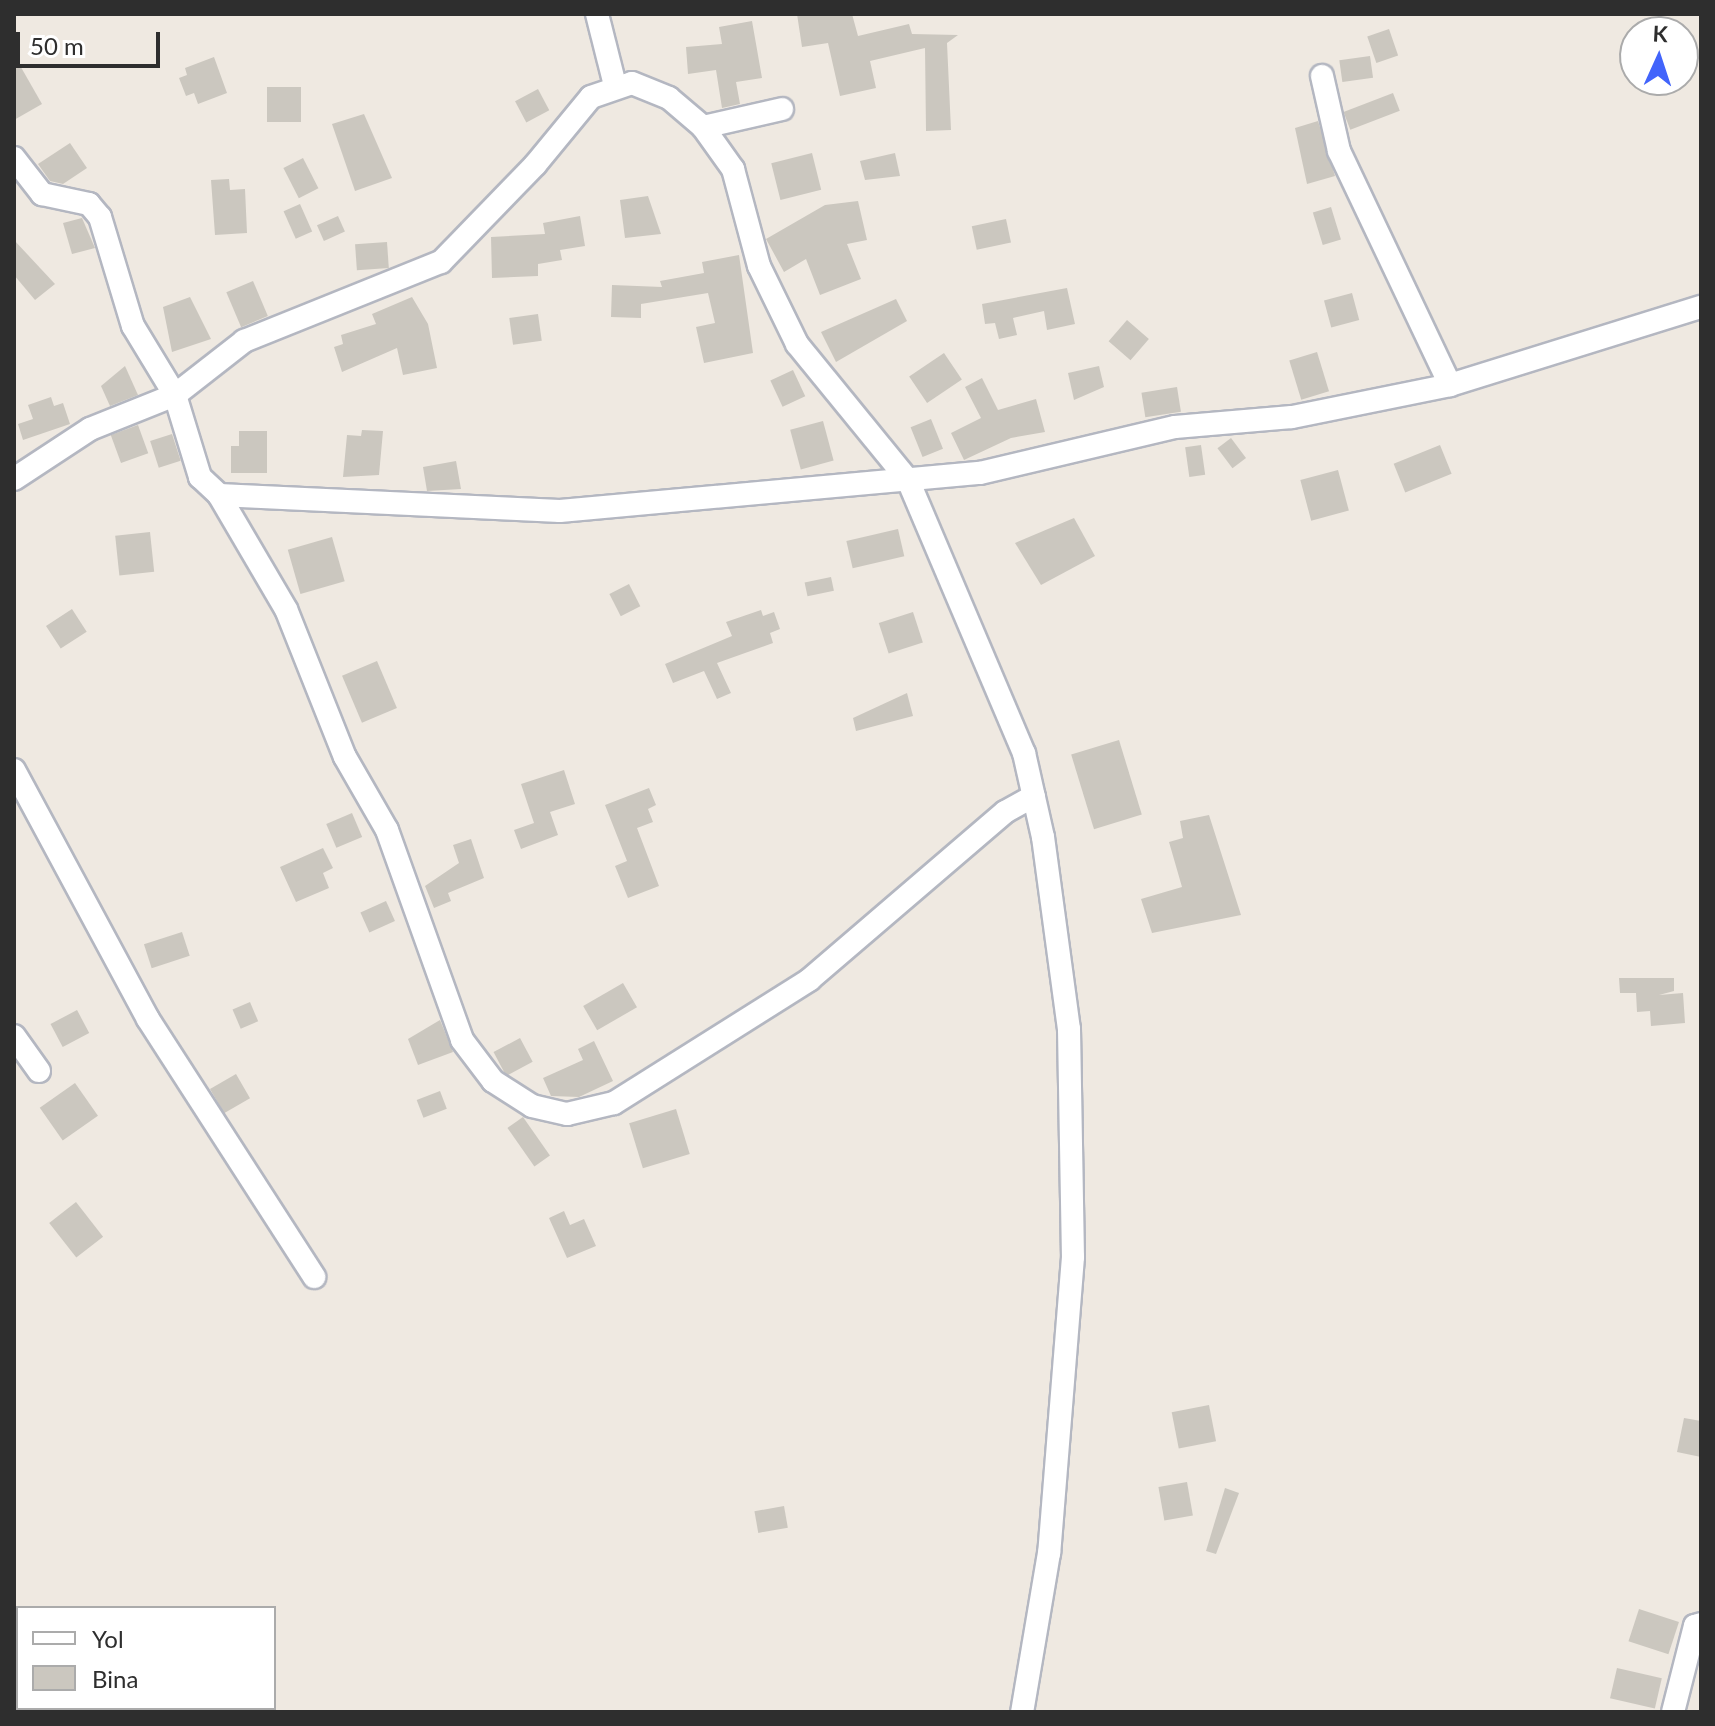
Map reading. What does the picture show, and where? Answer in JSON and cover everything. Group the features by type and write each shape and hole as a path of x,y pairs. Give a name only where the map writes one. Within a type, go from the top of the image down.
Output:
{"street":[{"path":"597,14 615,85"},
{"path":"1322,76 1339,151 1450,385"},
{"path":"14,479 90,429 175,395 244,341 441,262 535,165 591,97 615,85 632,83 669,98 703,127 733,169 759,266 797,344 908,480 1024,753 1034,796 1069,1029 1073,1257 1049,1553 1022,1712"},
{"path":"703,127 782,109"},
{"path":"14,158 42,194 89,204 100,217 133,326 175,395 200,477 219,495 286,609 345,757 387,830 462,1040 493,1081 532,1106 567,1114 614,1103 809,980 1005,812 1034,796"},
{"path":"219,495 560,511 980,473 1175,427 1292,417 1450,385 1701,307"},
{"path":"14,770 148,1019 314,1277"},
{"path":"14,1036 39,1071"},
{"path":"1673,1712 1695,1626 1701,1624"}],"building":[{"path":"797,14 852,14 858,36 909,24 912,34 958,35 947,43 951,130 926,131 925,48 870,61 876,88 840,96 828,43 802,47"},
{"path":"752,21 762,78 736,82 740,104 722,108 716,70 688,74 686,47 722,44 719,27"},
{"path":"1389,29 1398,55 1376,63 1367,36"},
{"path":"14,55 42,104 14,120"},
{"path":"1370,56 1373,78 1342,82 1339,60"},
{"path":"214,57 227,93 198,104 194,93 186,96 179,78 187,75 185,68"},
{"path":"267,87 301,87 301,122 267,122"},
{"path":"538,89 549,110 526,122 515,101"},
{"path":"1393,93 1400,111 1350,130 1344,112"},
{"path":"364,114 392,178 355,191 332,124"},
{"path":"1318,121 1335,176 1307,184 1295,128"},
{"path":"70,143 87,168 63,184 50,181 38,164"},
{"path":"812,153 821,190 780,200 771,163"},
{"path":"895,153 900,176 865,180 860,161"},
{"path":"303,158 318,188 299,198 283,168"},
{"path":"229,179 230,190 245,189 247,233 215,235 211,180"},
{"path":"648,196 661,234 625,238 620,200"},
{"path":"858,201 867,240 847,244 861,279 820,295 806,259 784,272 766,239 825,205"},
{"path":"300,204 312,231 296,239 284,211"},
{"path":"1331,207 1341,240 1323,245 1313,213"},
{"path":"338,216 345,232 324,241 317,225"},
{"path":"580,216 585,246 560,250 562,260 538,264 538,276 492,278 491,237 545,234 543,223"},
{"path":"82,218 95,248 72,254 63,223"},
{"path":"1006,219 1011,242 977,250 972,226"},
{"path":"14,240 55,284 35,300 14,275"},
{"path":"387,242 389,268 357,270 355,244"},
{"path":"739,255 753,353 704,363 696,327 715,323 708,293 641,304 641,318 611,317 612,285 662,287 660,281 704,273 702,262"},
{"path":"253,281 268,316 241,327 226,292"},
{"path":"1067,288 1075,324 1047,330 1044,311 1013,318 1017,335 999,339 995,323 985,324 982,304"},
{"path":"1352,293 1359,320 1331,328 1324,301"},
{"path":"190,297 211,339 172,352 163,307"},
{"path":"412,297 428,324 437,368 403,375 397,348 342,372 334,347 343,344 341,335 376,324 372,314"},
{"path":"896,299 907,321 836,362 821,332"},
{"path":"538,314 542,341 513,345 509,318"},
{"path":"1127,320 1149,339 1131,360 1109,341"},
{"path":"1317,352 1329,391 1301,400 1289,360"},
{"path":"944,353 962,380 927,403 909,376"},
{"path":"125,366 138,395 110,406 101,386"},
{"path":"1099,366 1104,387 1074,400 1068,373"},
{"path":"793,370 805,396 783,407 770,381"},
{"path":"982,378 998,410 1036,399 1045,432 1011,438 964,460 951,433 981,418 965,387"},
{"path":"1177,387 1181,412 1145,417 1141,393"},
{"path":"51,397 54,406 63,403 70,424 23,440 18,424 33,419 28,405"},
{"path":"931,419 943,449 923,457 911,427"},
{"path":"823,421 834,461 801,469 790,430"},
{"path":"138,425 148,453 121,463 111,435"},
{"path":"362,430 383,431 379,475 343,477 347,435 361,436"},
{"path":"239,431 267,431 267,473 231,473 231,446 239,446"},
{"path":"172,434 181,461 159,468 150,441"},
{"path":"1231,438 1246,458 1232,468 1217,448"},
{"path":"1201,445 1205,475 1189,477 1185,447"},
{"path":"1440,445 1452,474 1405,492 1394,464"},
{"path":"456,461 461,489 427,491 423,467"},
{"path":"1338,470 1349,511 1311,521 1300,480"},
{"path":"1074,518 1095,556 1041,585 1015,543"},
{"path":"898,529 904,556 853,568 846,541"},
{"path":"150,532 154,572 119,575 115,536"},
{"path":"332,537 345,581 300,594 288,550"},
{"path":"831,577 834,591 808,596 805,583"},
{"path":"629,584 640,606 621,616 609,594"},
{"path":"72,609 87,632 61,649 46,626"},
{"path":"761,610 763,616 774,612 780,629 770,633 773,643 717,663 731,693 717,699 704,671 673,683 665,664 732,636 726,622"},
{"path":"913,612 923,642 889,654 879,623"},
{"path":"377,661 397,708 362,723 342,676"},
{"path":"907,693 913,716 856,731 853,718"},
{"path":"1119,740 1142,815 1094,829 1071,755"},
{"path":"564,770 575,804 550,812 558,835 521,849 514,830 534,823 521,784"},
{"path":"649,788 656,805 648,809 653,822 637,828 659,886 628,898 615,866 627,861 605,805"},
{"path":"352,813 362,837 336,848 326,824"},
{"path":"1209,815 1241,915 1152,933 1141,899 1182,887 1169,842 1183,838 1180,821"},
{"path":"471,839 484,878 448,893 451,901 434,908 425,886 459,863 453,845"},
{"path":"323,848 333,868 323,873 329,888 296,902 280,867"},
{"path":"386,901 395,921 369,932 360,912"},
{"path":"182,932 190,956 152,968 144,944"},
{"path":"1619,978 1674,978 1674,991 1659,995 1683,993 1685,1023 1651,1026 1650,1011 1637,1012 1636,993 1620,993"},
{"path":"623,983 637,1007 597,1030 583,1006"},
{"path":"250,1002 258,1021 241,1029 233,1009"},
{"path":"77,1010 89,1033 63,1047 51,1024"},
{"path":"440,1020 453,1052 418,1065 408,1039"},
{"path":"520,1038 533,1062 506,1076 494,1052"},
{"path":"594,1041 613,1081 579,1097 551,1096 543,1078 583,1060 578,1049"},
{"path":"236,1074 250,1098 224,1113 210,1089"},
{"path":"75,1083 98,1116 63,1140 40,1108"},
{"path":"440,1091 447,1109 423,1118 417,1100"},
{"path":"676,1109 690,1154 643,1168 629,1123"},
{"path":"523,1117 550,1156 534,1166 507,1128"},
{"path":"76,1202 103,1237 76,1258 49,1223"},
{"path":"564,1211 570,1225 584,1219 596,1246 567,1258 549,1218"},
{"path":"1209,1405 1216,1441 1179,1449 1172,1412"},
{"path":"1684,1418 1701,1421 1701,1457 1677,1452"},
{"path":"1187,1482 1193,1515 1164,1521 1158,1487"},
{"path":"1225,1488 1239,1493 1216,1554 1206,1551"},
{"path":"784,1506 788,1528 758,1533 754,1511"},
{"path":"1639,1609 1679,1622 1668,1654 1628,1641"},
{"path":"1617,1668 1662,1678 1655,1709 1610,1698"}]}
